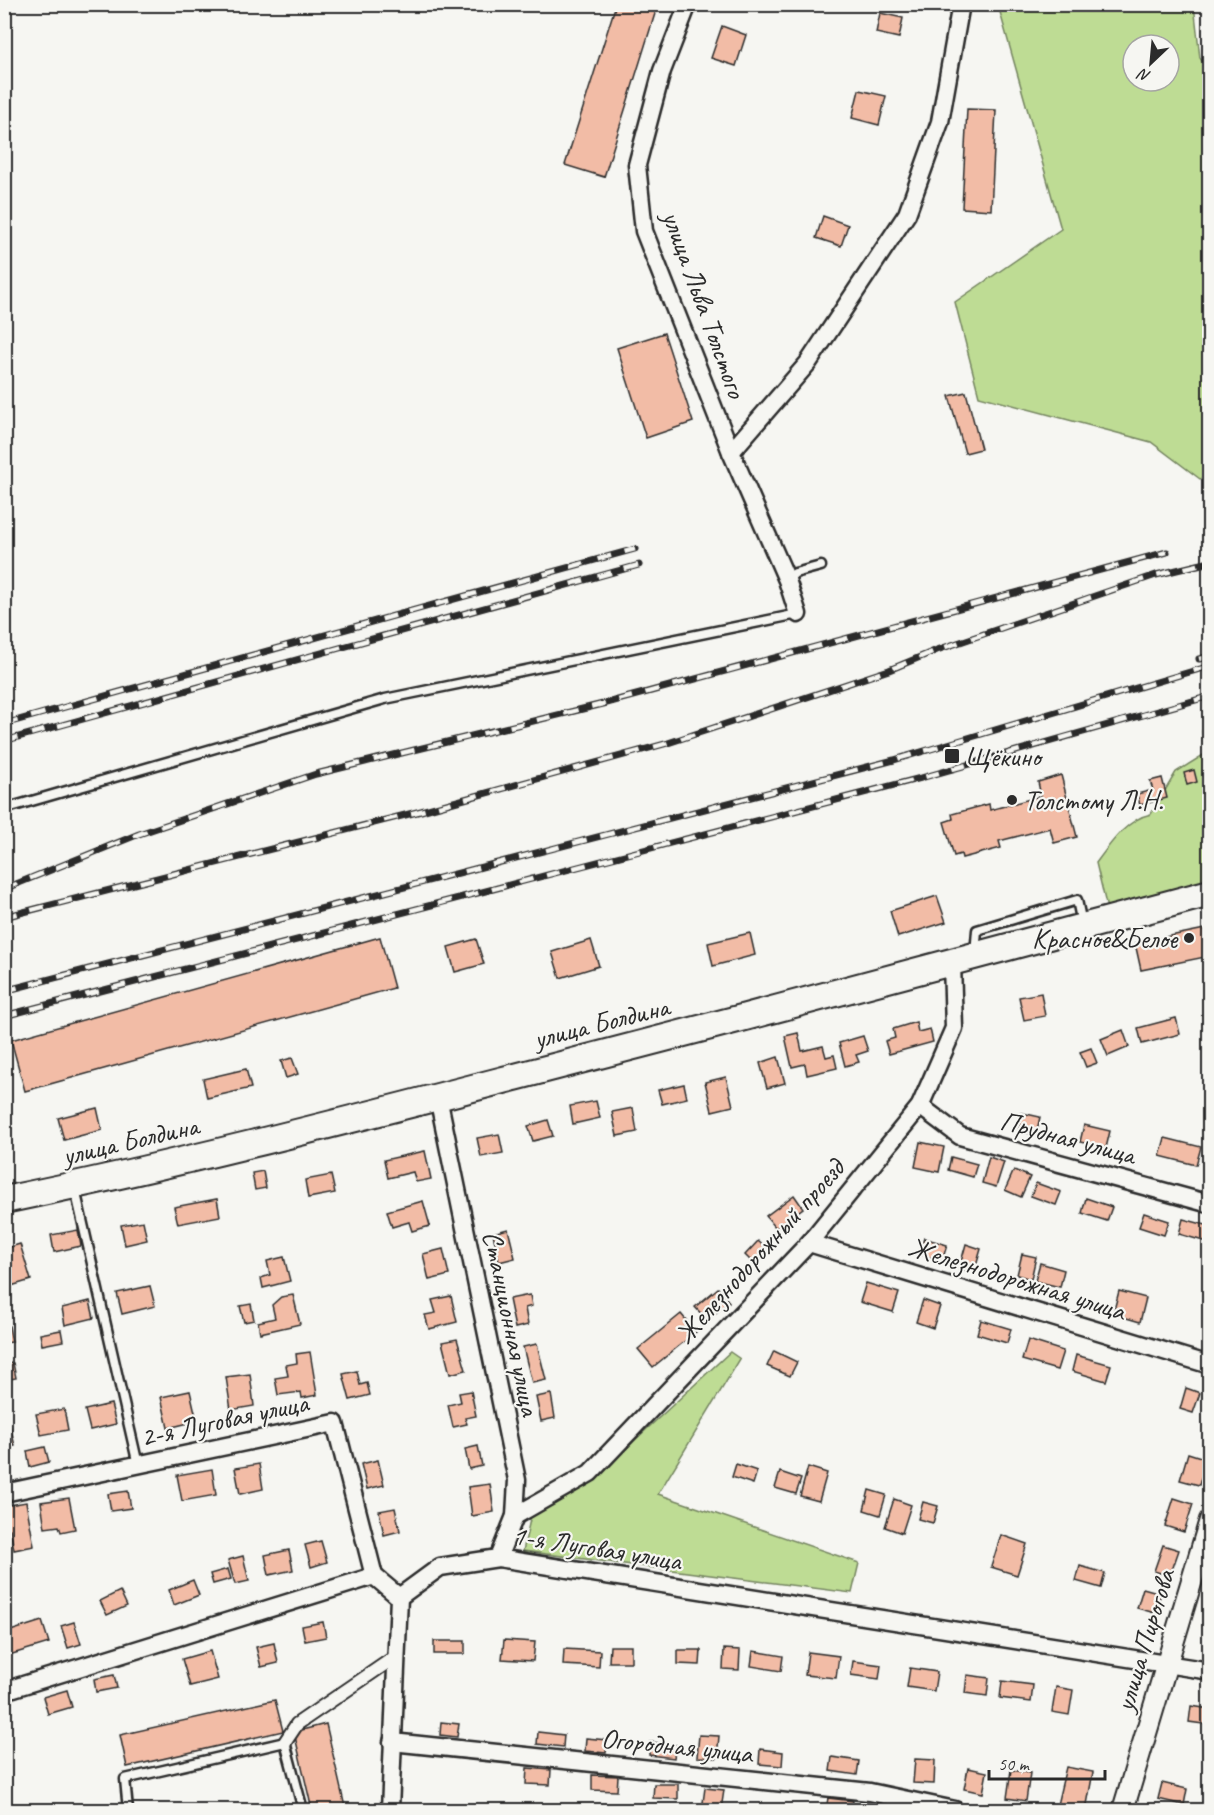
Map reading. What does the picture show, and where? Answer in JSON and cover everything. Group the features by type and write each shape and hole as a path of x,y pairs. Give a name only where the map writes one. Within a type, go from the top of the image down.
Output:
{"main road":[{"name":"улица Болдина","path":"4,1200 74,1186 438,1097 964,960 1209,893"}],"street":[{"name":"улица Льва Толстого","path":"688,4 662,71 637,165 644,231 731,452 787,580 798,614"},
{"path":"731,452 808,363 907,214 940,122 961,4"},
{"name":"Железнодорожный проезд","path":"515,1516 590,1473 809,1243 920,1106 954,1028 964,960"},
{"name":"Станционная улица","path":"438,1097 517,1480 515,1516 498,1558"},
{"name":"Прудная улица","path":"920,1106 960,1136 1209,1204"},
{"name":"Железнодорожная улица","path":"809,1243 1209,1365"},
{"name":"2-я Луговая улица","path":"4,1493 335,1423 374,1576"},
{"name":"улица Пирогова","path":"1123,1810 1209,1520"},
{"name":"1-я Луговая улица","path":"399,1597 440,1566 498,1558 1209,1671"},
{"path":"4,1691 374,1576 399,1597 390,1810"},
{"path":"285,1742 297,1724 395,1657"},
{"name":"Огородная улица","path":"392,1742 870,1792 955,1810"}],"lane":[{"path":"787,580 795,573 821,566"},
{"path":"4,809 385,699 798,614"},
{"path":"74,1186 138,1465"},
{"path":"128,1810 125,1779 285,1742 303,1810"}],"green space":[{"path":"998,5 1194,5 1200,58 1210,72 1209,476 1200,479 1151,442 979,396 955,302 1061,229"},
{"path":"1209,728 1209,889 1109,917 1096,863 1113,840 1127,827 1134,821 1151,814 1176,772 1205,754 1202,731"},
{"path":"730,1352 740,1359 658,1494 859,1563 852,1593 523,1551 531,1515 594,1478"}],"building":[{"path":"616,4 658,4 604,177 565,165"},
{"path":"880,13 903,18 899,38 876,33"},
{"path":"722,26 746,35 736,66 711,58"},
{"path":"859,90 886,96 879,125 852,118"},
{"path":"967,109 996,110 991,210 962,208"},
{"path":"823,216 848,225 841,246 816,238"},
{"path":"664,333 693,422 646,438 617,348"},
{"path":"966,392 981,449 965,453 949,396"},
{"path":"1194,770 1197,782 1187,785 1184,773"},
{"name":"Щёкино","path":"1061,775 1077,837 1054,843 1050,828 999,841 1001,848 962,858 961,854 954,856 944,822 953,819 952,814 989,804 990,810 1041,796 1038,782"},
{"path":"1162,778 1167,798 1140,805 1137,794 1153,790 1150,781"},
{"path":"937,896 946,922 898,937 890,911"},
{"path":"1210,928 1210,956 1141,970 1135,943"},
{"path":"750,933 755,955 713,966 708,943"},
{"path":"380,937 394,988 25,1091 11,1040"},
{"path":"476,939 484,964 455,972 448,947"},
{"path":"591,940 599,966 560,978 552,952"},
{"path":"1041,993 1045,1016 1024,1020 1019,997"},
{"path":"1176,1018 1180,1034 1142,1044 1138,1028"},
{"path":"916,1022 918,1032 930,1029 933,1042 889,1054 885,1041 895,1038 893,1029"},
{"path":"1123,1030 1129,1047 1108,1056 1101,1039"},
{"path":"798,1033 802,1051 823,1046 826,1057 834,1055 837,1068 807,1075 805,1064 792,1067 785,1036"},
{"path":"863,1036 868,1051 856,1055 859,1062 845,1066 839,1043"},
{"path":"1091,1048 1097,1063 1086,1067 1080,1052"},
{"path":"778,1057 785,1083 767,1088 760,1063"},
{"path":"292,1058 298,1074 286,1078 281,1061"},
{"path":"246,1069 251,1088 207,1098 203,1079"},
{"path":"726,1077 733,1106 712,1111 705,1082"},
{"path":"684,1084 687,1098 662,1104 658,1090"},
{"path":"596,1101 600,1118 573,1124 570,1106"},
{"path":"97,1108 102,1130 64,1140 58,1118"},
{"path":"633,1108 637,1132 617,1136 612,1112"},
{"path":"1022,1113 1040,1117 1036,1135 1018,1131"},
{"path":"548,1120 553,1136 533,1141 528,1126"},
{"path":"1084,1125 1110,1131 1106,1148 1080,1142"},
{"path":"499,1134 503,1153 481,1157 477,1138"},
{"path":"1165,1138 1201,1147 1196,1165 1160,1156"},
{"path":"920,1142 944,1147 939,1172 915,1167"},
{"path":"425,1151 431,1179 416,1182 413,1172 388,1178 384,1160"},
{"path":"951,1157 977,1164 973,1177 948,1170"},
{"path":"989,1157 1004,1162 996,1187 982,1183"},
{"path":"1014,1170 1030,1177 1021,1197 1005,1190"},
{"path":"263,1171 266,1188 255,1190 252,1173"},
{"path":"331,1175 335,1193 308,1198 305,1180"},
{"path":"1036,1183 1061,1192 1056,1205 1031,1196"},
{"path":"794,1195 803,1208 776,1228 766,1216"},
{"path":"1086,1198 1112,1207 1107,1221 1082,1213"},
{"path":"217,1199 220,1216 178,1224 174,1207"},
{"path":"423,1201 430,1226 412,1231 409,1222 392,1227 387,1211"},
{"path":"1144,1213 1169,1221 1164,1235 1139,1227"},
{"path":"1183,1219 1210,1226 1207,1242 1179,1234"},
{"path":"143,1221 147,1240 125,1245 121,1225"},
{"path":"508,1229 515,1258 499,1262 493,1233"},
{"path":"78,1230 81,1246 54,1252 51,1235"},
{"path":"924,1238 947,1245 942,1261 919,1254"},
{"path":"758,1241 767,1249 753,1263 745,1255"},
{"path":"20,1244 31,1280 11,1286 4,1266 4,1249"},
{"path":"966,1244 981,1249 974,1273 959,1269"},
{"path":"443,1249 449,1275 429,1280 423,1254"},
{"path":"1022,1254 1036,1257 1031,1279 1017,1275"},
{"path":"284,1257 290,1281 263,1288 261,1278 270,1275 267,1261"},
{"path":"1040,1263 1064,1270 1060,1287 1035,1281"},
{"path":"866,1283 899,1293 893,1312 860,1302"},
{"path":"150,1286 155,1306 122,1314 117,1293"},
{"path":"718,1288 729,1302 707,1320 695,1307"},
{"path":"1119,1291 1146,1298 1140,1322 1113,1314"},
{"path":"293,1295 300,1324 260,1333 258,1322 275,1318 272,1305 281,1297"},
{"path":"530,1295 532,1306 525,1308 528,1325 515,1328 509,1299"},
{"path":"451,1296 457,1322 429,1329 425,1315 436,1313 432,1300"},
{"path":"923,1300 940,1306 933,1328 916,1322"},
{"path":"90,1301 94,1318 65,1325 62,1308"},
{"path":"251,1304 254,1320 244,1322 240,1306"},
{"path":"681,1314 696,1332 653,1367 638,1349"},
{"path":"981,1320 1011,1329 1007,1343 977,1334"},
{"path":"4,1326 9,1326 12,1342 4,1343"},
{"path":"61,1330 63,1341 42,1345 40,1334"},
{"path":"457,1339 466,1370 450,1374 442,1342"},
{"path":"1028,1340 1063,1351 1057,1370 1022,1360"},
{"path":"537,1344 546,1380 532,1383 523,1347"},
{"path":"774,1351 797,1362 790,1376 767,1366"},
{"path":"310,1352 317,1395 302,1398 301,1392 278,1395 275,1378 288,1376 286,1365 297,1363 296,1354"},
{"path":"1076,1355 1111,1365 1106,1381 1072,1371"},
{"path":"13,1363 16,1378 4,1380 4,1364"},
{"path":"357,1371 360,1385 367,1383 370,1395 350,1400 343,1374"},
{"path":"250,1374 254,1406 231,1410 226,1377"},
{"path":"1186,1388 1200,1393 1193,1413 1180,1409"},
{"path":"190,1391 197,1421 168,1428 161,1397"},
{"path":"471,1391 476,1416 465,1418 467,1424 453,1427 448,1405 461,1402 459,1393"},
{"path":"551,1394 555,1418 541,1421 536,1397"},
{"path":"111,1404 116,1424 90,1430 85,1410"},
{"path":"64,1409 68,1430 41,1435 36,1414"},
{"path":"10,1425 15,1446 4,1448 4,1427"},
{"path":"478,1446 482,1466 469,1469 465,1449"},
{"path":"45,1447 49,1462 30,1467 27,1451"},
{"path":"1188,1453 1207,1459 1199,1485 1180,1480"},
{"path":"378,1460 384,1485 367,1489 361,1464"},
{"path":"259,1464 263,1489 240,1494 235,1468"},
{"path":"736,1464 757,1471 753,1484 732,1477"},
{"path":"808,1467 827,1473 819,1501 800,1496"},
{"path":"212,1469 216,1495 182,1501 177,1475"},
{"path":"780,1472 801,1479 796,1494 775,1488"},
{"path":"490,1484 494,1512 472,1516 468,1487"},
{"path":"869,1490 886,1495 880,1515 864,1510"},
{"path":"128,1491 131,1508 111,1511 108,1494"},
{"path":"69,1498 75,1529 61,1532 59,1526 45,1528 41,1502"},
{"path":"1174,1498 1193,1504 1184,1532 1165,1526"},
{"path":"894,1499 911,1505 902,1533 885,1527"},
{"path":"26,1502 34,1546 14,1550 10,1529 4,1530 4,1506"},
{"path":"923,1502 938,1506 933,1523 918,1519"},
{"path":"395,1508 400,1531 384,1535 379,1511"},
{"path":"1001,1535 1027,1544 1017,1575 991,1567"},
{"path":"321,1541 327,1562 311,1567 305,1545"},
{"path":"1163,1545 1179,1550 1170,1576 1154,1571"},
{"path":"289,1550 293,1570 269,1575 265,1555"},
{"path":"243,1556 249,1581 235,1584 228,1560"},
{"path":"1080,1566 1105,1573 1101,1588 1076,1581"},
{"path":"228,1569 231,1579 213,1584 210,1574"},
{"path":"193,1580 199,1595 174,1605 169,1590"},
{"path":"1143,1588 1161,1593 1155,1613 1137,1608"},
{"path":"120,1591 127,1606 107,1615 100,1601"},
{"path":"42,1621 49,1643 9,1655 4,1633"},
{"path":"74,1622 81,1644 68,1648 61,1626"},
{"path":"323,1622 326,1637 305,1641 302,1626"},
{"path":"504,1640 535,1642 533,1661 502,1659"},
{"path":"434,1641 465,1641 465,1654 434,1654"},
{"path":"274,1643 278,1663 261,1667 256,1647"},
{"path":"610,1646 631,1646 631,1662 609,1662"},
{"path":"564,1649 600,1651 599,1667 563,1665"},
{"path":"724,1649 740,1650 739,1670 723,1669"},
{"path":"678,1650 701,1650 700,1665 678,1664"},
{"path":"210,1651 218,1679 190,1686 182,1659"},
{"path":"753,1651 783,1656 781,1671 751,1666"},
{"path":"808,1652 839,1656 836,1678 805,1675"},
{"path":"853,1661 881,1665 879,1679 851,1675"},
{"path":"910,1668 937,1672 934,1691 907,1687"},
{"path":"114,1675 117,1688 96,1692 94,1679"},
{"path":"967,1675 989,1678 987,1696 965,1693"},
{"path":"1002,1681 1033,1685 1031,1702 1000,1698"},
{"path":"1056,1687 1073,1690 1069,1715 1052,1712"},
{"path":"67,1690 72,1707 48,1714 43,1697"},
{"path":"275,1700 283,1731 127,1767 120,1735"},
{"path":"1191,1706 1210,1709 1210,1725 1189,1722"},
{"path":"441,1722 459,1724 457,1737 440,1735"},
{"path":"326,1724 345,1807 312,1810 294,1732"},
{"path":"538,1732 564,1735 563,1747 537,1744"},
{"path":"699,1735 719,1736 717,1758 697,1757"},
{"path":"586,1738 607,1740 606,1753 585,1751"},
{"path":"650,1742 676,1745 674,1758 649,1755"},
{"path":"760,1749 783,1752 782,1766 759,1764"},
{"path":"832,1757 859,1761 857,1775 830,1771"},
{"path":"915,1759 935,1760 934,1784 913,1783"},
{"path":"1066,1767 1093,1772 1086,1810 1056,1809"},
{"path":"527,1768 551,1770 550,1785 526,1784"},
{"path":"968,1768 987,1772 983,1793 964,1789"},
{"path":"1011,1770 1030,1773 1026,1801 1007,1798"},
{"path":"592,1775 618,1776 617,1791 592,1790"},
{"path":"1162,1783 1187,1789 1184,1805 1158,1799"},
{"path":"654,1784 678,1784 678,1799 653,1798"},
{"path":"705,1788 724,1790 721,1810 702,1810"},
{"path":"828,1798 853,1801 852,1810 826,1810"}],"railway":[{"path":"4,724 635,549"},
{"path":"4,889 139,834 316,774 603,704 1167,552"},
{"path":"4,917 421,811 668,743 889,670 937,650 1156,575 1210,562"},
{"path":"4,741 639,565"},
{"path":"1199,659 1210,656"},
{"path":"4,991 894,760 1210,666"},
{"path":"4,1016 921,778 1210,696"}],"place":[{"name":"Щёкино","path":"952,756"},
{"name":"Толстому Л.Н.","path":"1012,800"},
{"name":"Красное&Белое","path":"1189,938"}]}
